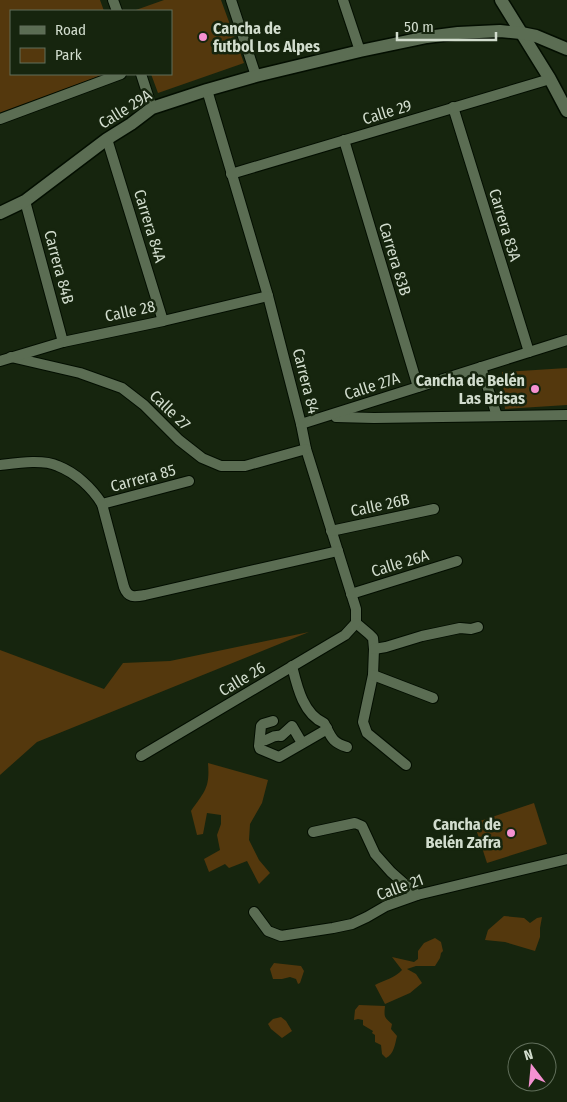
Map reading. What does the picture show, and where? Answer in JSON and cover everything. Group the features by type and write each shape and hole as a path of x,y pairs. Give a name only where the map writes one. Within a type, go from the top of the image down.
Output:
{"street":[{"path":"231,0 256,76"},
{"path":"343,0 360,51"},
{"path":"501,0 550,79 567,111"},
{"path":"521,32 567,49"},
{"name":"Calle 29A","path":"0,213 25,201 107,139 152,108 256,76 427,37 458,33 521,32"},
{"path":"0,119 118,75"},
{"path":"141,75 152,108"},
{"name":"Calle 29","path":"232,174 550,79"},
{"name":"Carrera 84","path":"207,90 268,296 306,449 356,608 356,624"},
{"name":"Carrera 83A","path":"453,107 529,352"},
{"name":"Carrera 84A","path":"107,139 163,321"},
{"name":"Carrera 83B","path":"344,140 418,387"},
{"name":"Carrera 84B","path":"25,201 64,342"},
{"name":"Calle 28","path":"0,361 64,342 268,296"},
{"name":"Calle 27A","path":"301,424 567,340"},
{"name":"Calle 27","path":"11,358 80,373 122,388 144,404 179,440 202,458 221,466 245,466 306,449"},
{"path":"481,367 497,416"},
{"path":"326,416 374,418 567,415"},
{"name":"Carrera 85","path":"0,465 34,463 57,465 87,486 102,504 189,481"},
{"path":"102,504 124,587 126,593 130,596 136,597 338,551"},
{"name":"Calle 26B","path":"331,531 434,509"},
{"name":"Calle 26A","path":"351,594 457,561"},
{"path":"356,624 373,638 374,649 373,675 363,722 367,733 406,764"},
{"name":"Calle 26","path":"141,756 345,635 356,624"},
{"path":"374,649 422,636 460,628 471,629 478,627"},
{"path":"292,666 298,692 307,708 318,720 324,723 330,735 338,744 347,747"},
{"path":"373,675 433,698"},
{"path":"273,721 263,724 260,730 259,746 260,749 280,757 327,728"},
{"path":"281,736 292,726 302,743"},
{"path":"260,741 276,735 281,736 292,749"},
{"path":"313,832 354,823 362,826 375,854 417,896"},
{"name":"Calle 21","path":"254,912 268,931 281,936 333,928 352,924 386,906 417,896 567,859"}],"green space":[{"path":"0,0 100,0 104,10 10,10 10,75 102,75 0,113"},
{"name":"Cancha de futbol Los Alpes","path":"164,0 221,0 244,63 158,93 151,75 172,75 172,10 136,10"},
{"name":"Cancha de Belén Las Brisas","path":"567,368 567,405 505,409 502,372"},
{"path":"309,632 37,742 0,775 0,650 104,689 123,663 170,661"},
{"path":"208,763 268,780 262,803 250,824 249,840 259,860 270,873 259,884 247,861 229,868 225,864 209,872 204,859 220,850 217,835 221,824 221,815 207,813 203,834 197,835 191,811 206,789"},
{"name":"Cancha de Belén Zafra","path":"534,803 547,844 487,863 474,823"},
{"path":"504,916 524,918 530,923 542,917 540,937 535,951 505,942 485,940 488,930"},
{"path":"435,938 441,942 443,951 435,966 416,966 407,969 416,974 422,983 410,993 385,1004 375,985 393,977 402,970 392,957 414,962 418,959 418,951 424,943"},
{"path":"274,963 301,966 304,971 300,983 298,984 296,979 290,977 273,979 270,969"},
{"path":"359,1005 385,1006 385,1016 392,1024 391,1029 397,1036 392,1051 386,1058 382,1054 381,1045 375,1042 373,1031 363,1025 363,1020 354,1020 355,1010"},
{"path":"281,1017 292,1031 282,1038 268,1024 273,1019"}],"place":[{"name":"Cancha de futbol Los Alpes","path":"203,37"},
{"name":"Cancha de Belén Las Brisas","path":"535,389"},
{"name":"Cancha de Belén Zafra","path":"511,833"}]}
